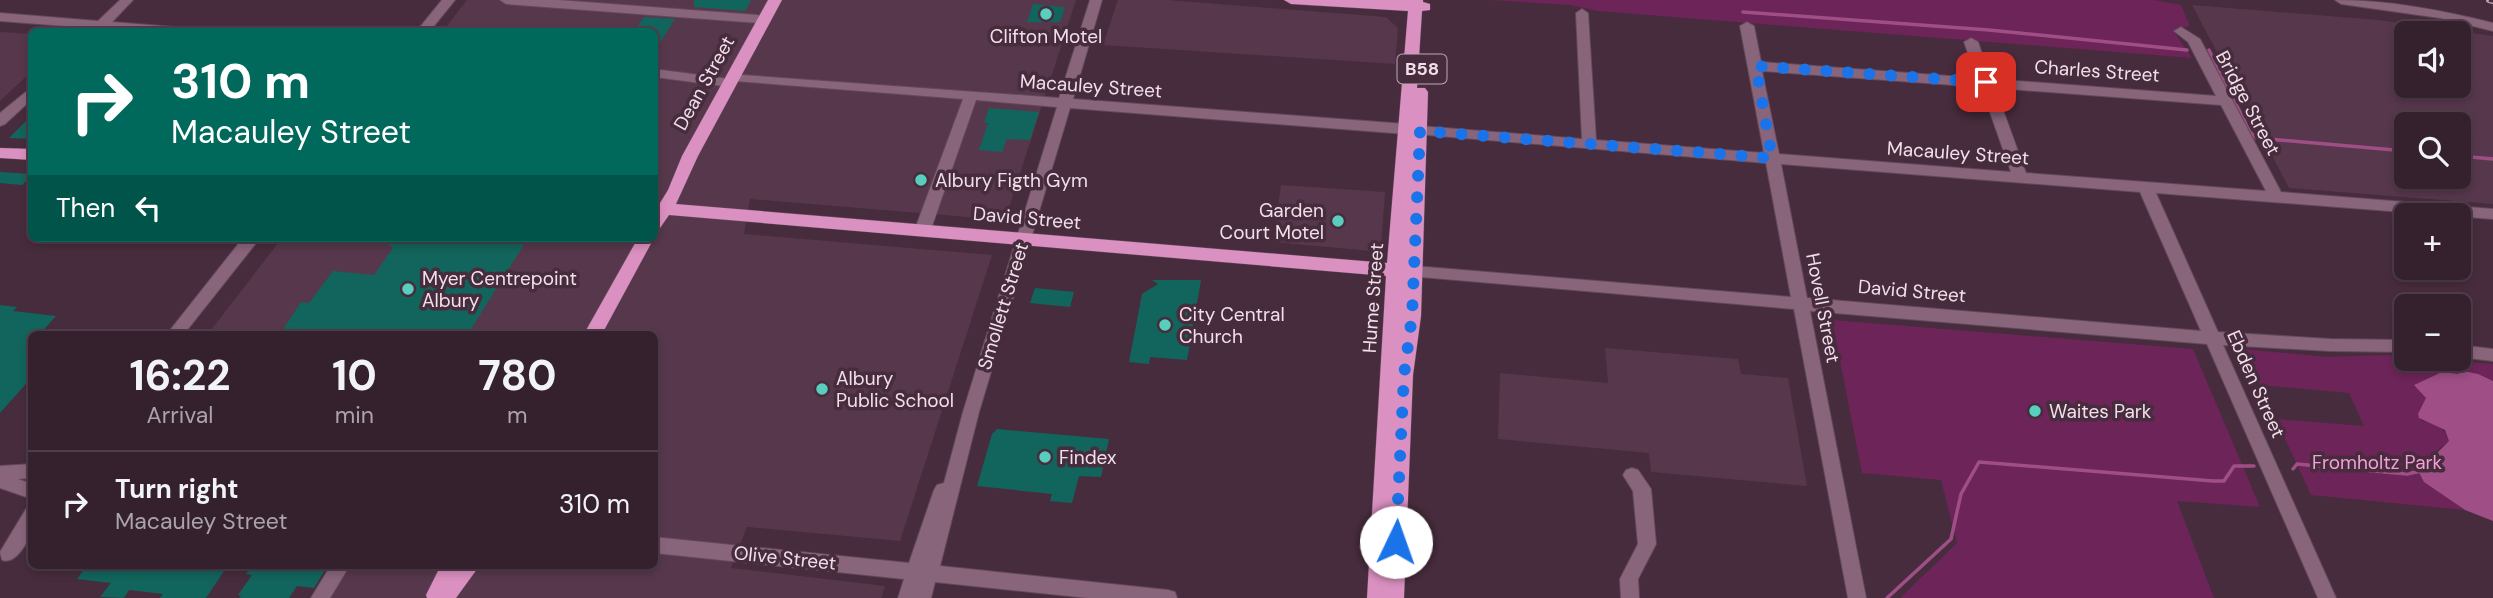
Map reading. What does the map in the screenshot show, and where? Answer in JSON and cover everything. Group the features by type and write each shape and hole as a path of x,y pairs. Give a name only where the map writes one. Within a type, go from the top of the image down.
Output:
{"main road":[{"name":"Dean Street","path":"761,19 768,0"},
{"name":"Dean Street","path":"658,206 761,19 775,0"},
{"name":"B58","path":"1291,0 1364,5 1418,2"},
{"name":"Hume Street","path":"1413,130 1412,44 1418,2"},
{"name":"Hume Street","path":"1377,598 1405,271 1418,2"},
{"name":"B58","path":"1364,5 1387,10 1403,20 1409,30 1412,44"},
{"path":"0,153 28,155"},
{"name":"David Street","path":"658,206 1405,271"},
{"path":"586,331 632,242"},
{"path":"595,331 644,242"},
{"name":"Hume Street","path":"1394,598 1404,375 1412,316 1405,271"},
{"path":"435,598 450,569"},
{"path":"444,598 467,569"}],"street":[{"path":"0,17 98,28 127,0"},
{"path":"426,28 449,0"},
{"path":"506,0 761,19"},
{"name":"Smollett Street","path":"922,598 923,573 1096,0"},
{"path":"2341,0 2428,12 2493,27"},
{"path":"1582,13 1590,144"},
{"name":"Hovell Street","path":"1746,26 1802,303 1857,598"},
{"name":"Bridge Street","path":"2181,31 2193,39 2276,197"},
{"path":"1971,42 2020,177"},
{"name":"Charles Street","path":"1756,66 2226,101"},
{"name":"Macauley Street","path":"658,73 728,80 741,84 772,82 971,96 2493,214"},
{"path":"0,121 28,95"},
{"path":"923,229 971,96"},
{"name":"Ebden Street","path":"2146,188 2328,598"},
{"path":"190,331 244,256 250,242"},
{"path":"178,331 244,256 260,242"},
{"name":"David Street","path":"1405,271 2213,338 2394,346"},
{"path":"2471,352 2493,355"},
{"path":"0,473 28,471"},
{"path":"1630,598 1629,579 1647,544 1642,489 1632,475"},
{"path":"0,480 28,490"},
{"path":"4,559 28,520"},
{"path":"4,559 28,535"},
{"name":"Olive Street","path":"658,545 1168,598"},
{"path":"320,598 338,569"},
{"name":"Smollett Street","path":"907,598 923,573"}],"shaded area":[{"path":"467,0 1076,0 1005,220 750,199 744,234 992,255 900,541 747,527 731,568 885,586 881,598 324,598 342,569 658,569 658,331 210,331 279,242 658,242 658,28 445,28"},
{"path":"1118,0 1167,0 1386,17 1398,28 1395,64 1103,45"},
{"path":"2192,5 2394,22 2394,98 2471,98 2471,33 2493,36 2493,204 2289,188"},
{"path":"0,32 28,34 28,75 0,101"},
{"path":"1281,185 1385,192 1381,247 1371,251 1273,242"},
{"path":"1605,348 1738,359 1741,374 1788,378 1807,486 1651,472 1649,453 1498,439 1500,373 1608,383"},
{"path":"2463,371 2478,374 2493,381 2493,521 2465,510 2424,482 2416,467 2434,456 2449,441 2445,430 2419,418 2418,414 2426,398 2414,385 2442,372 2458,374"}],"green space":[{"path":"1490,0 2153,0 2181,5 2190,26 2173,30 2192,58 1598,11 1570,5"},
{"name":"Waites Park","path":"1832,320 2193,349 2260,507 2177,501 2214,598 1900,598 1957,543 1941,480 1862,473"},
{"name":"Fromholtz Park","path":"2243,349 2329,357 2394,356 2394,371 2471,371 2471,362 2493,364 2493,381 2442,372 2418,414 2422,421 2442,429 2449,441 2416,467 2424,482 2465,510 2311,495 2276,419 2364,426 2349,393 2260,385"}],"building":[{"path":"694,0 751,0 745,11 694,7"},
{"name":"Clifton Motel","path":"1033,4 1065,7 1060,22 1027,22"},
{"path":"644,17 675,19 658,46 658,28 637,28"},
{"path":"989,108 1039,112 1030,140 1007,139 1002,152 979,150 988,123 984,123"},
{"path":"28,119 28,139 9,138"},
{"path":"0,172 28,174 28,179 22,185 0,183"},
{"name":"Myer Centrepoint Albury","path":"526,242 470,331 282,331 301,302 309,303 333,271 374,275 393,248 388,244"},
{"name":"City Central Church","path":"1152,280 1201,280 1187,360 1150,357 1149,364 1129,362 1142,294 1158,284"},
{"path":"1035,288 1074,292 1070,307 1030,303"},
{"path":"0,305 17,307 13,311 56,316 43,331 28,331 28,382 0,413"},
{"name":"Findex","path":"997,429 1109,439 1101,477 1079,476 1072,503 1050,501 1052,494 977,486 992,434"},
{"path":"84,569 225,569 206,598 160,598 163,594 129,590 124,598 100,597 111,583 77,579"},
{"path":"249,569 326,569 314,588 297,586 289,598 239,598 241,596 238,595 252,575 246,574"}],"waterway":[{"path":"1743,12 1989,30 2187,50"},
{"path":"2209,50 2250,132 2256,138 2394,150"},
{"path":"2471,157 2493,159"},
{"path":"1887,598 1951,539 1961,494 1979,462 2213,481 2224,481 2234,466 2254,466"},
{"path":"2293,469 2297,464 2407,474 2421,471"}],"railway":[{"path":"2489,0 2493,1"}],"place":[{"name":"Clifton Motel","path":"1046,14"},
{"name":"Albury Figth Gym","path":"921,180"},
{"name":"Garden Court Motel","path":"1338,221"},
{"name":"Myer Centrepoint Albury","path":"408,289"},
{"name":"City Central Church","path":"1165,325"},
{"name":"Albury Public School","path":"822,389"},
{"name":"Waites Park","path":"2035,411"},
{"name":"Findex","path":"1045,457"}],"route":[{"path":"1396,542 1404,375 1412,316 1420,131 1772,158 1756,66 1986,82"}]}
